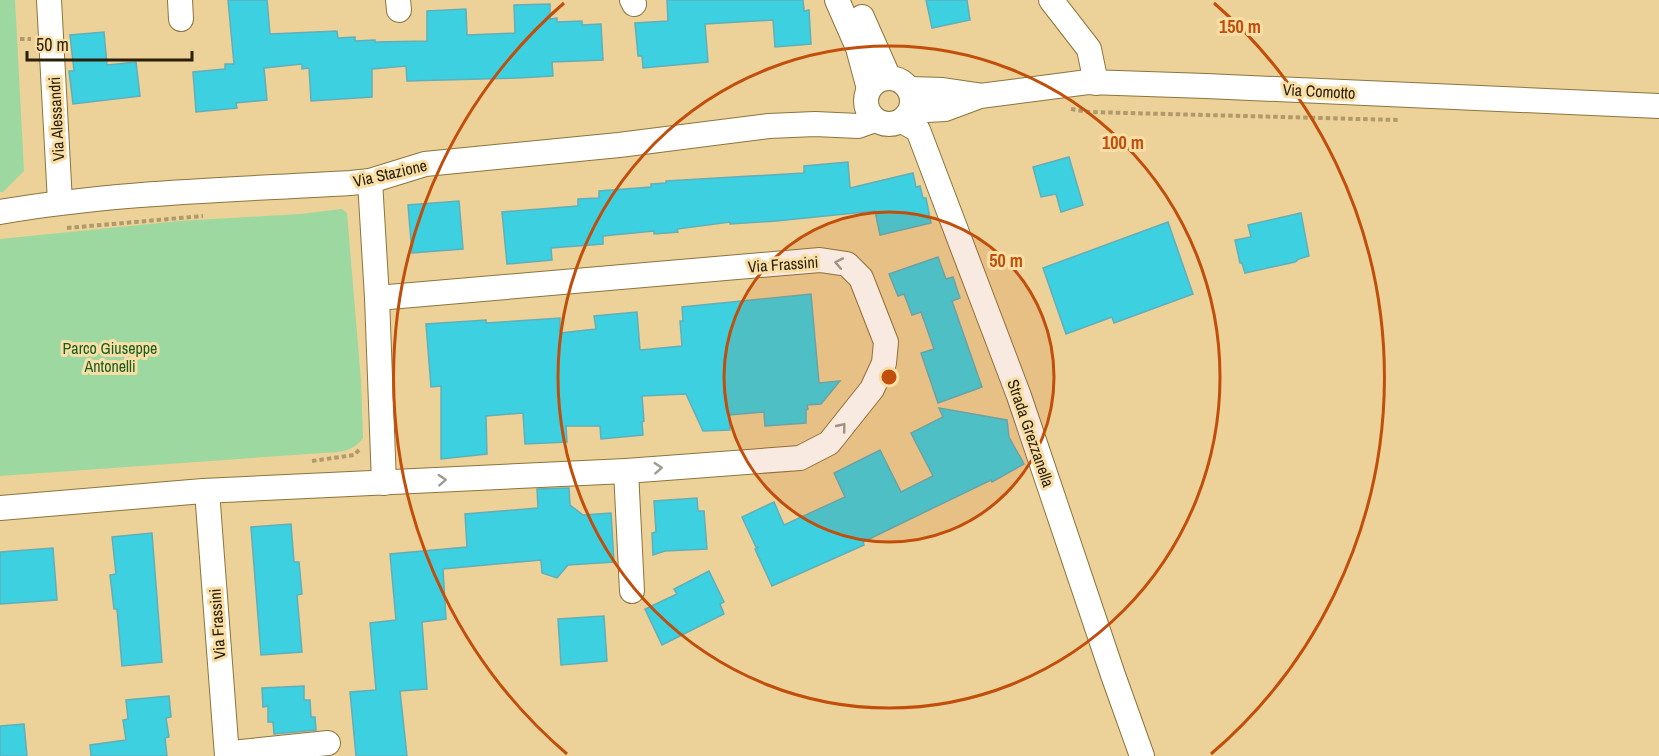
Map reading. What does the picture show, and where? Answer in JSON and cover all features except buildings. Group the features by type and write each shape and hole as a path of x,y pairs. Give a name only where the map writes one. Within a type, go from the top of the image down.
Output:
{"street":[{"name":"Via Alessandri","path":"49,0 60,202"},
{"path":"837,0 858,48 888,101"},
{"path":"855,0 888,101"},
{"path":"1051,0 1089,49 1096,82"},
{"name":"Via Comotto","path":"888,101 944,90 980,96 1096,82 1659,106"},
{"name":"Via Stazione","path":"0,212 60,202 370,181 425,164 619,145 769,126 815,124 853,104 888,101"},
{"name":"Strada Grezzanella","path":"888,101 918,130 1007,362 1142,756"},
{"path":"370,181 384,483"},
{"name":"Via Frassini","path":"0,508 207,491 626,471 800,458 829,443 872,388 884,363 885,342 861,278 847,264 820,260 377,298"},
{"path":"626,471 632,591"},
{"name":"Via Frassini","path":"207,491 227,756"},
{"path":"233,756 241,752 328,743"}],"path":[{"path":"1089,112 1410,120"},
{"path":"59,228 213,215"},
{"path":"302,461 354,455 365,444"}],"green space":[{"path":"0,0 15,0 24,171 3,192 0,192"},
{"name":"Parco Giuseppe Antonelli","path":"342,209 347,213 361,381 363,438 354,447 334,452 0,476 0,239 180,221 300,214"}]}
